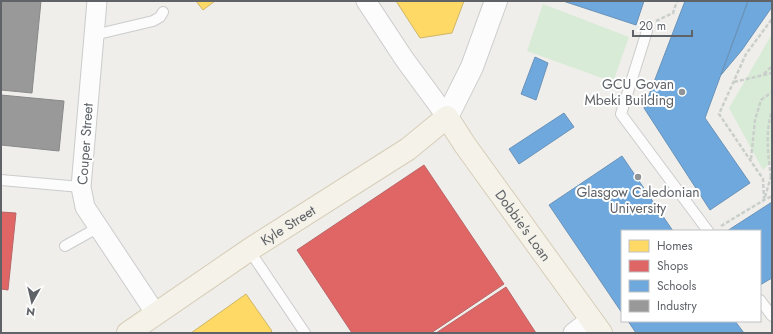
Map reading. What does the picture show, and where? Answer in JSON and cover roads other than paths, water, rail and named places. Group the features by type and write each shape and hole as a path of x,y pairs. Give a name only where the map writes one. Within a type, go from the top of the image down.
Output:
{"main road":[{"name":"Kyle Street","path":"128,333 249,250 408,149 447,116"},
{"name":"Dobbie's Loan","path":"447,116 470,152 596,326"}],"street":[{"name":"Couper Street","path":"97,1 81,188 85,207 156,314"},
{"path":"366,1 405,60 447,116 472,67 496,1"},
{"path":"573,333 596,326"}],"lane":[{"path":"94,35 153,21 160,17 163,12"},
{"path":"647,31 621,114 707,230"},
{"path":"1,180 81,188"},
{"path":"66,246 99,227"},
{"path":"249,250 305,333"},
{"path":"761,301 772,316"}],"place":[{"name":"GCU Govan Mbeki Building","path":"682,92"},
{"name":"Glasgow Caledonian University","path":"638,177"}]}
